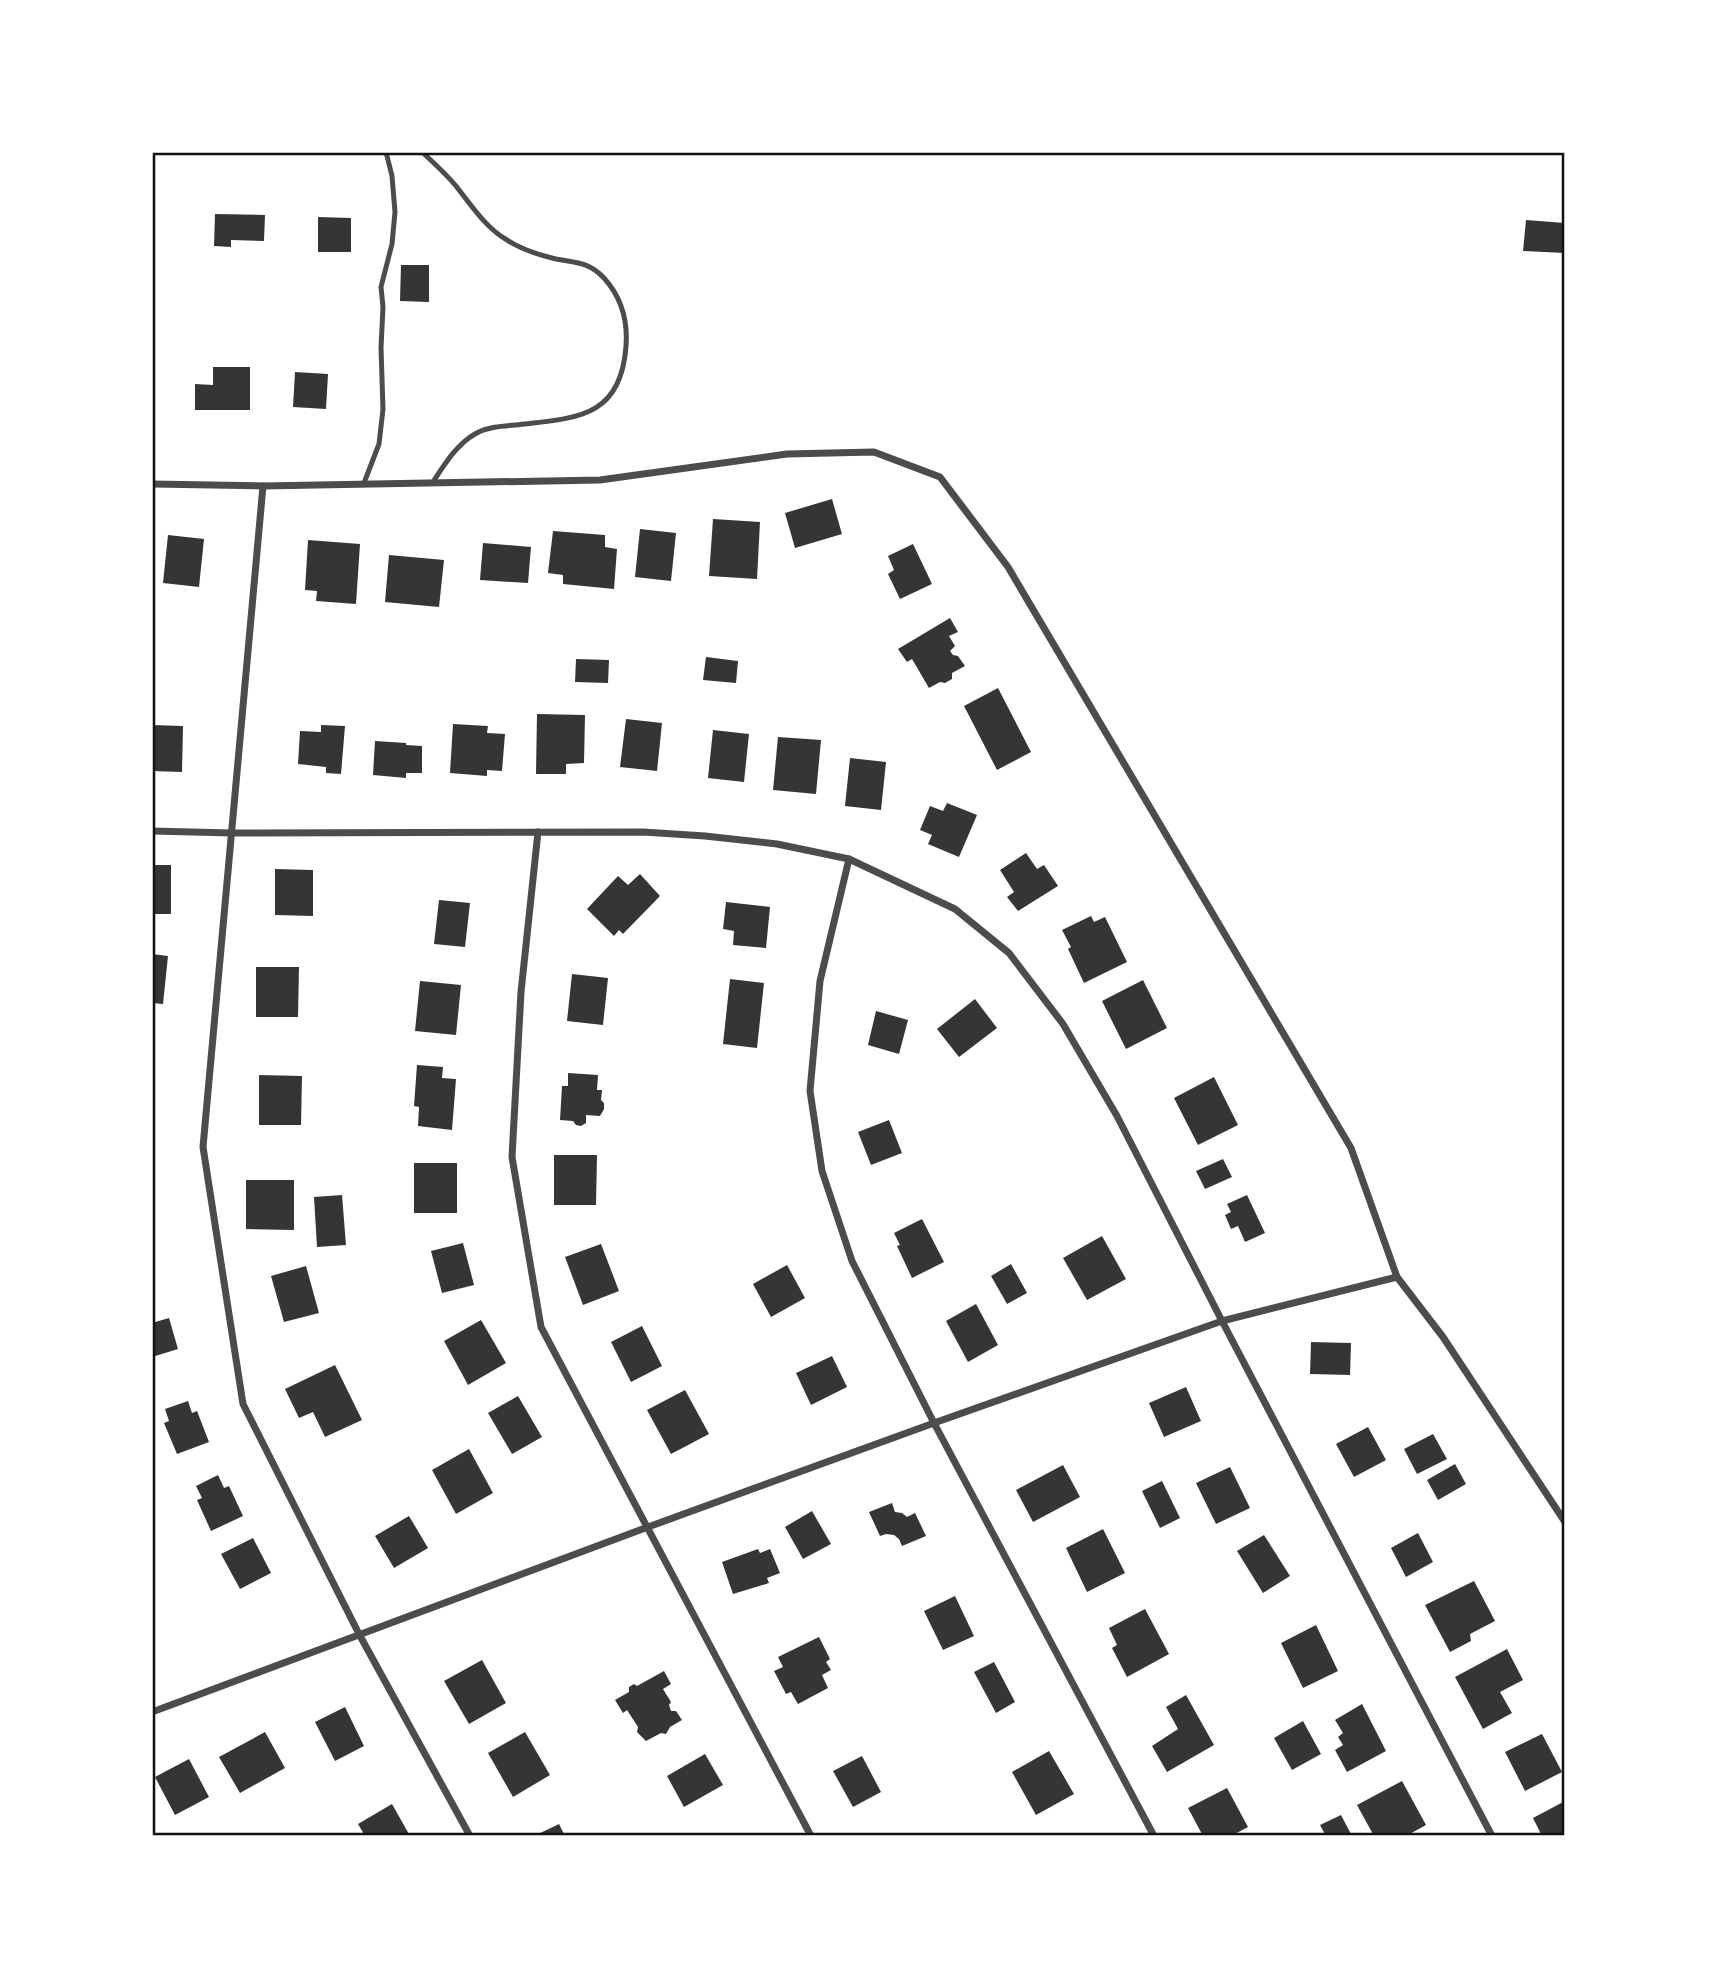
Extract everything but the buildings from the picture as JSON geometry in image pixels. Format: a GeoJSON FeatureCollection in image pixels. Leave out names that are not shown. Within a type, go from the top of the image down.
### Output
{"type":"FeatureCollection","features":[{"type":"Feature","properties":{"kind":"street"},"geometry":{"type":"LineString","coordinates":[[152,484],[263,486],[600,480],[787,454],[874,452],[940,477],[1008,567],[1351,1148],[1396,1278],[1443,1337],[1565,1522]]}},
{"type":"Feature","properties":{"kind":"street"},"geometry":{"type":"LineString","coordinates":[[263,486],[203,1147],[243,1404],[359,1634],[470,1836]]}},
{"type":"Feature","properties":{"kind":"street"},"geometry":{"type":"LineString","coordinates":[[152,831],[643,832],[705,836],[777,844],[849,859],[955,909],[1009,953],[1070,1035],[1117,1116],[1492,1836]]}},
{"type":"Feature","properties":{"kind":"street"},"geometry":{"type":"LineString","coordinates":[[538,832],[521,992],[513,1157],[541,1327],[811,1836]]}},
{"type":"Feature","properties":{"kind":"street"},"geometry":{"type":"LineString","coordinates":[[849,859],[820,981],[810,1091],[822,1171],[852,1261],[934,1423],[1154,1836]]}},
{"type":"Feature","properties":{"kind":"street"},"geometry":{"type":"LineString","coordinates":[[152,1712],[648,1527],[1222,1321],[1396,1278]]}},
{"type":"Feature","properties":{"kind":"lane"},"geometry":{"type":"LineString","coordinates":[[364,483],[379,444],[383,410],[384,317],[381,287],[392,244],[395,212],[386,152]]}},
{"type":"Feature","properties":{"kind":"lane"},"geometry":{"type":"LineString","coordinates":[[422,152],[504,239],[534,253],[583,263],[593,268],[617,295],[625,314],[627,328],[621,378],[601,404],[586,414],[568,419],[487,429],[472,435],[457,449],[433,482]]}}]}
